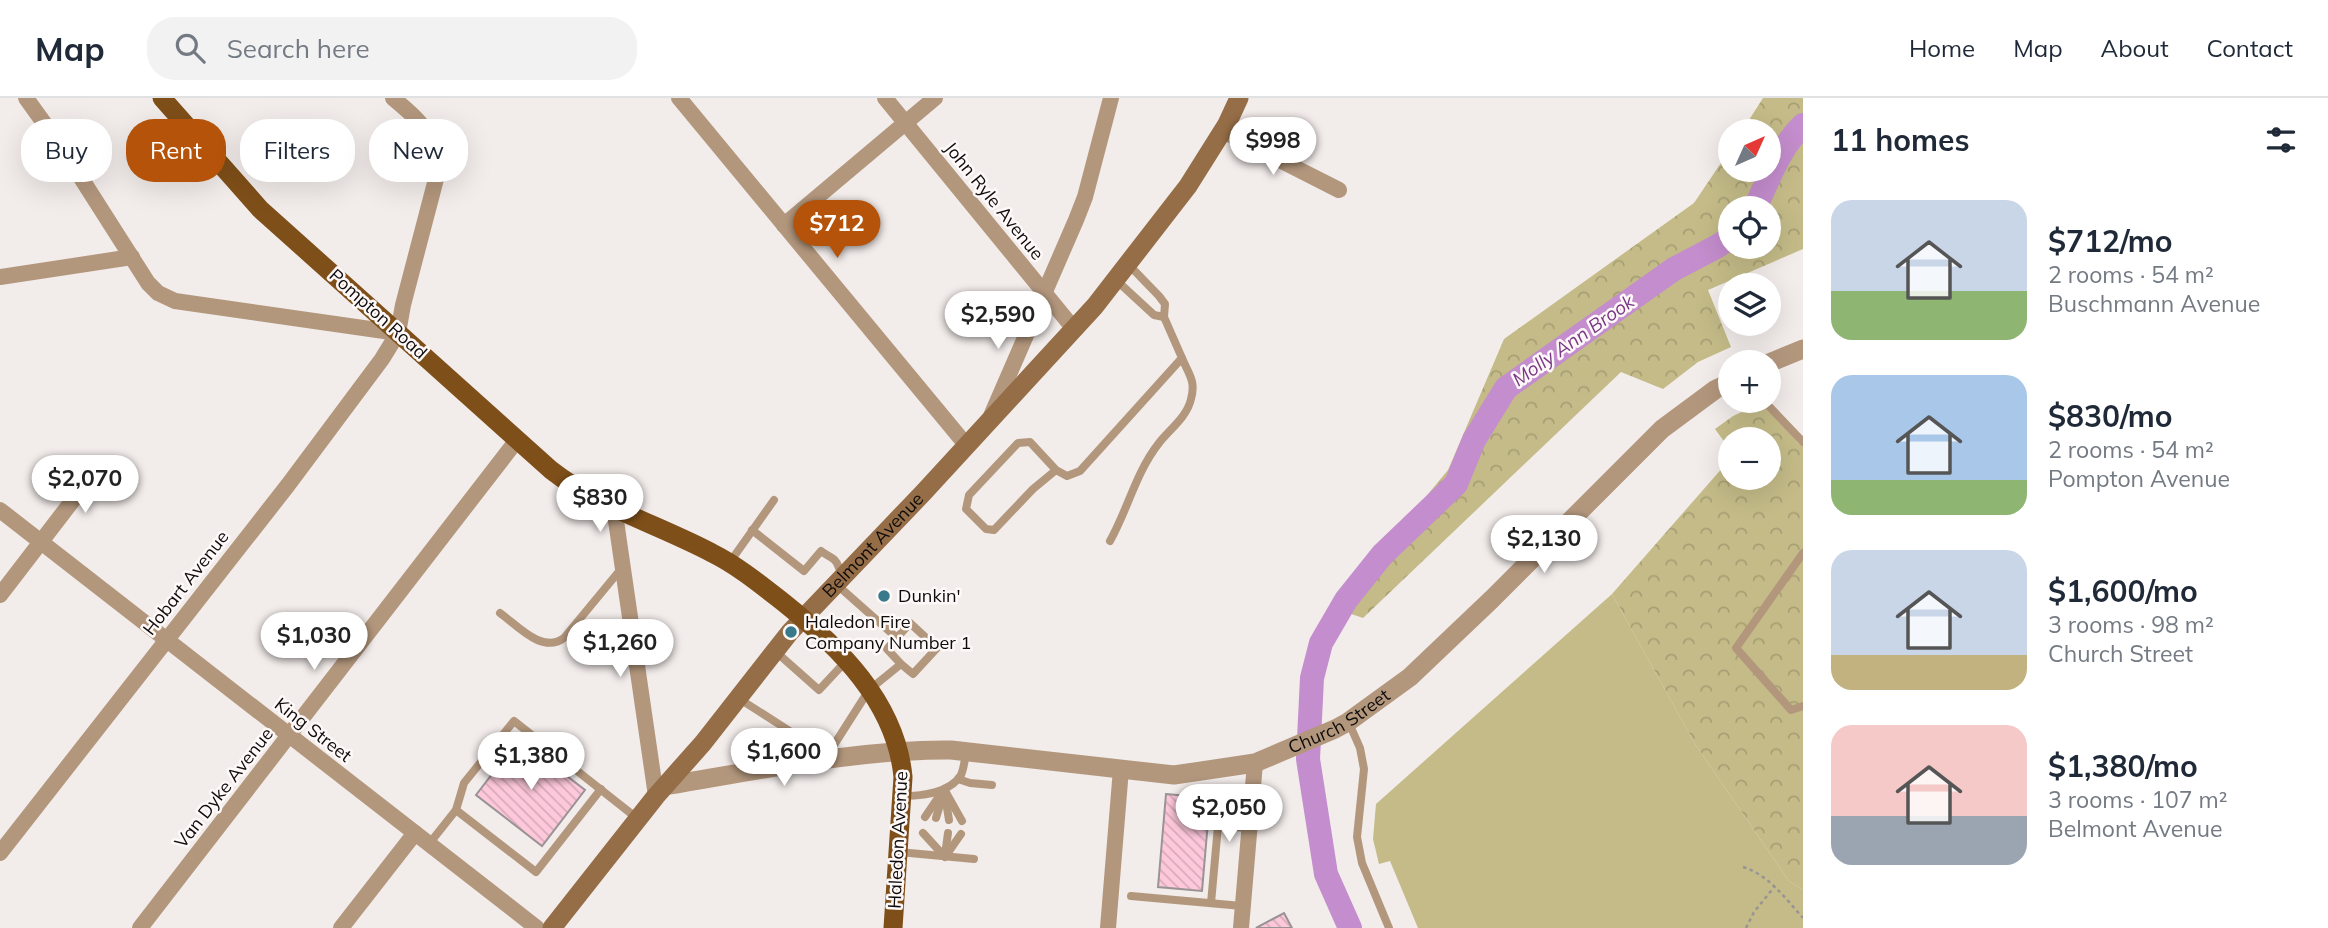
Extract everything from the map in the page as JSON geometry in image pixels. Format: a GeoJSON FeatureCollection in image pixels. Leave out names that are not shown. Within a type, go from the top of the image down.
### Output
{"type":"FeatureCollection","features":[{"type":"Feature","properties":{"kind":"main road","name":"Pompton Road"},"geometry":{"type":"LineString","coordinates":[[162,98],[260,209],[567,482],[584,493],[730,562]]}},
{"type":"Feature","properties":{"kind":"main road","name":"Belmont Avenue"},"geometry":{"type":"LineString","coordinates":[[552,928],[660,791],[703,743],[840,574],[967,446],[1122,272],[1188,186],[1223,131],[1239,98]]}},
{"type":"Feature","properties":{"kind":"main road","name":"Haledon Avenue"},"geometry":{"type":"LineString","coordinates":[[730,562],[803,618],[847,660],[889,724],[899,751],[904,777],[892,928]]}},
{"type":"Feature","properties":{"kind":"street"},"geometry":{"type":"LineString","coordinates":[[26,98],[62,148],[148,283],[158,293],[174,301],[398,333],[436,179],[437,162],[428,132],[405,101]]}},
{"type":"Feature","properties":{"kind":"street"},"geometry":{"type":"LineString","coordinates":[[679,98],[967,446]]}},
{"type":"Feature","properties":{"kind":"street","name":"John Ryle Avenue"},"geometry":{"type":"LineString","coordinates":[[885,98],[1074,329]]}},
{"type":"Feature","properties":{"kind":"street"},"geometry":{"type":"LineString","coordinates":[[783,225],[935,98]]}},
{"type":"Feature","properties":{"kind":"street","name":"Belmont Avenue"},"geometry":{"type":"LineString","coordinates":[[987,424],[1085,197],[1111,98]]}},
{"type":"Feature","properties":{"kind":"street"},"geometry":{"type":"LineString","coordinates":[[1223,131],[1339,190]]}},
{"type":"Feature","properties":{"kind":"street"},"geometry":{"type":"LineString","coordinates":[[0,277],[132,257]]}},
{"type":"Feature","properties":{"kind":"street","name":"Hobart Avenue"},"geometry":{"type":"LineString","coordinates":[[0,853],[296,474],[382,359],[398,333]]}},
{"type":"Feature","properties":{"kind":"street"},"geometry":{"type":"LineString","coordinates":[[1781,358],[1803,349]]}},
{"type":"Feature","properties":{"kind":"street","name":"Church Street"},"geometry":{"type":"LineString","coordinates":[[660,791],[799,765],[919,750],[966,752],[1174,775],[1255,763],[1341,725],[1410,677],[1662,429],[1718,388]]}},
{"type":"Feature","properties":{"kind":"street","name":"Van Dyke Avenue"},"geometry":{"type":"LineString","coordinates":[[140,928],[517,440]]}},
{"type":"Feature","properties":{"kind":"street"},"geometry":{"type":"LineString","coordinates":[[0,595],[100,465]]}},
{"type":"Feature","properties":{"kind":"street"},"geometry":{"type":"LineString","coordinates":[[614,507],[660,791]]}},
{"type":"Feature","properties":{"kind":"street","name":"King Street"},"geometry":{"type":"LineString","coordinates":[[0,510],[537,928]]}},
{"type":"Feature","properties":{"kind":"street"},"geometry":{"type":"LineString","coordinates":[[1241,928],[1255,763]]}},
{"type":"Feature","properties":{"kind":"street"},"geometry":{"type":"LineString","coordinates":[[1108,928],[1121,769]]}},
{"type":"Feature","properties":{"kind":"street"},"geometry":{"type":"LineString","coordinates":[[341,928],[415,833]]}},
{"type":"Feature","properties":{"kind":"lane"},"geometry":{"type":"LineString","coordinates":[[1122,272],[1154,315],[1164,317]]}},
{"type":"Feature","properties":{"kind":"lane"},"geometry":{"type":"LineString","coordinates":[[1110,541],[1120,524],[1137,480],[1157,445],[1187,411],[1194,383],[1164,317],[1165,304],[1159,296],[1122,272]]}},
{"type":"Feature","properties":{"kind":"lane"},"geometry":{"type":"LineString","coordinates":[[1056,470],[1033,489],[995,530],[986,529],[967,509],[969,495],[1018,443],[1030,442],[1056,470],[1067,476],[1080,471],[1182,358]]}},
{"type":"Feature","properties":{"kind":"lane"},"geometry":{"type":"LineString","coordinates":[[1775,413],[1803,442]]}},
{"type":"Feature","properties":{"kind":"lane"},"geometry":{"type":"LineString","coordinates":[[730,562],[774,500]]}},
{"type":"Feature","properties":{"kind":"lane"},"geometry":{"type":"LineString","coordinates":[[752,530],[804,571],[821,551],[827,557],[833,558],[840,574],[897,638]]}},
{"type":"Feature","properties":{"kind":"lane"},"geometry":{"type":"LineString","coordinates":[[1803,553],[1736,648],[1791,710],[1803,706]]}},
{"type":"Feature","properties":{"kind":"lane"},"geometry":{"type":"LineString","coordinates":[[500,613],[538,641],[547,645],[556,644],[564,638],[622,561]]}},
{"type":"Feature","properties":{"kind":"lane"},"geometry":{"type":"LineString","coordinates":[[910,623],[937,648],[913,674],[901,664],[887,649],[910,623]]}},
{"type":"Feature","properties":{"kind":"lane"},"geometry":{"type":"LineString","coordinates":[[775,651],[820,690],[847,660]]}},
{"type":"Feature","properties":{"kind":"lane"},"geometry":{"type":"LineString","coordinates":[[832,760],[832,748],[869,690],[901,664]]}},
{"type":"Feature","properties":{"kind":"lane"},"geometry":{"type":"LineString","coordinates":[[738,698],[799,737],[799,765]]}},
{"type":"Feature","properties":{"kind":"lane"},"geometry":{"type":"LineString","coordinates":[[429,844],[456,810],[464,783],[514,721],[638,819]]}},
{"type":"Feature","properties":{"kind":"lane"},"geometry":{"type":"LineString","coordinates":[[1341,725],[1360,748],[1364,769],[1357,837],[1362,863],[1389,928]]}},
{"type":"Feature","properties":{"kind":"lane"},"geometry":{"type":"LineString","coordinates":[[925,817],[944,789],[962,773],[966,752]]}},
{"type":"Feature","properties":{"kind":"lane"},"geometry":{"type":"LineString","coordinates":[[958,779],[992,785]]}},
{"type":"Feature","properties":{"kind":"lane"},"geometry":{"type":"LineString","coordinates":[[456,810],[536,872],[601,789]]}},
{"type":"Feature","properties":{"kind":"lane"},"geometry":{"type":"LineString","coordinates":[[902,796],[918,796],[944,789]]}},
{"type":"Feature","properties":{"kind":"lane"},"geometry":{"type":"LineString","coordinates":[[936,818],[944,789]]}},
{"type":"Feature","properties":{"kind":"lane"},"geometry":{"type":"LineString","coordinates":[[944,789],[949,820]]}},
{"type":"Feature","properties":{"kind":"lane"},"geometry":{"type":"LineString","coordinates":[[944,789],[962,821]]}},
{"type":"Feature","properties":{"kind":"lane"},"geometry":{"type":"LineString","coordinates":[[1210,903],[1218,826],[1249,828]]}},
{"type":"Feature","properties":{"kind":"lane"},"geometry":{"type":"LineString","coordinates":[[923,833],[945,857]]}},
{"type":"Feature","properties":{"kind":"lane"},"geometry":{"type":"LineString","coordinates":[[934,833],[945,857]]}},
{"type":"Feature","properties":{"kind":"lane"},"geometry":{"type":"LineString","coordinates":[[945,857],[948,833]]}},
{"type":"Feature","properties":{"kind":"lane"},"geometry":{"type":"LineString","coordinates":[[945,857],[961,834]]}},
{"type":"Feature","properties":{"kind":"lane"},"geometry":{"type":"LineString","coordinates":[[899,852],[974,859]]}},
{"type":"Feature","properties":{"kind":"lane"},"geometry":{"type":"LineString","coordinates":[[1131,896],[1242,906]]}},
{"type":"Feature","properties":{"kind":"path"},"geometry":{"type":"LineString","coordinates":[[1743,867],[1754,870],[1775,886],[1803,918]]}},
{"type":"Feature","properties":{"kind":"path"},"geometry":{"type":"LineString","coordinates":[[1746,928],[1754,912],[1775,886]]}},
{"type":"Feature","properties":{"kind":"green space"},"geometry":{"type":"Polygon","coordinates":[[[1763,98],[1803,98],[1803,249],[1781,258],[1781,196],[1718,196],[1718,259],[1780,259],[1747,273],[1718,273],[1718,286],[1708,290],[1718,315],[1718,336],[1727,336],[1731,347],[1718,350],[1718,353],[1698,362],[1663,389],[1621,372],[1363,618],[1334,608],[1448,470],[1504,339],[1694,203],[1718,167],[1718,182],[1782,182],[1782,119],[1750,119],[1763,98]]]}},
{"type":"Feature","properties":{"kind":"green space"},"geometry":{"type":"Polygon","coordinates":[[[1740,413],[1773,413],[1799,444],[1803,442],[1803,890],[1789,881],[1695,744],[1612,594],[1718,473],[1718,490],[1781,490],[1781,427],[1718,427],[1718,433],[1715,429],[1733,416],[1740,413]]]}},
{"type":"Feature","properties":{"kind":"green space"},"geometry":{"type":"Polygon","coordinates":[[[1612,594],[1695,744],[1789,881],[1803,890],[1803,928],[1418,928],[1390,861],[1379,864],[1373,839],[1376,804],[1612,594]]]}},
{"type":"Feature","properties":{"kind":"building"},"geometry":{"type":"Polygon","coordinates":[[[519,739],[585,790],[542,846],[476,795],[519,739]]]}},
{"type":"Feature","properties":{"kind":"building"},"geometry":{"type":"Polygon","coordinates":[[[1166,794],[1210,798],[1202,891],[1158,887],[1166,794]]]}},
{"type":"Feature","properties":{"kind":"building"},"geometry":{"type":"Polygon","coordinates":[[[1284,913],[1292,928],[1256,928],[1284,913]]]}},
{"type":"Feature","properties":{"kind":"waterway","name":"Molly Ann Brook"},"geometry":{"type":"LineString","coordinates":[[1760,196],[1781,154],[1803,125]]}},
{"type":"Feature","properties":{"kind":"waterway","name":"Molly Ann Brook"},"geometry":{"type":"LineString","coordinates":[[1350,928],[1326,874],[1308,759],[1312,678],[1321,643],[1346,600],[1382,555],[1456,484],[1474,440],[1506,388],[1674,269],[1718,246]]}},
{"type":"Feature","properties":{"kind":"place","name":"Dunkin'"},"geometry":{"type":"Point","coordinates":[884,596]}},
{"type":"Feature","properties":{"kind":"place","name":"Haledon Fire Company Number 1"},"geometry":{"type":"Point","coordinates":[791,632]}}]}
